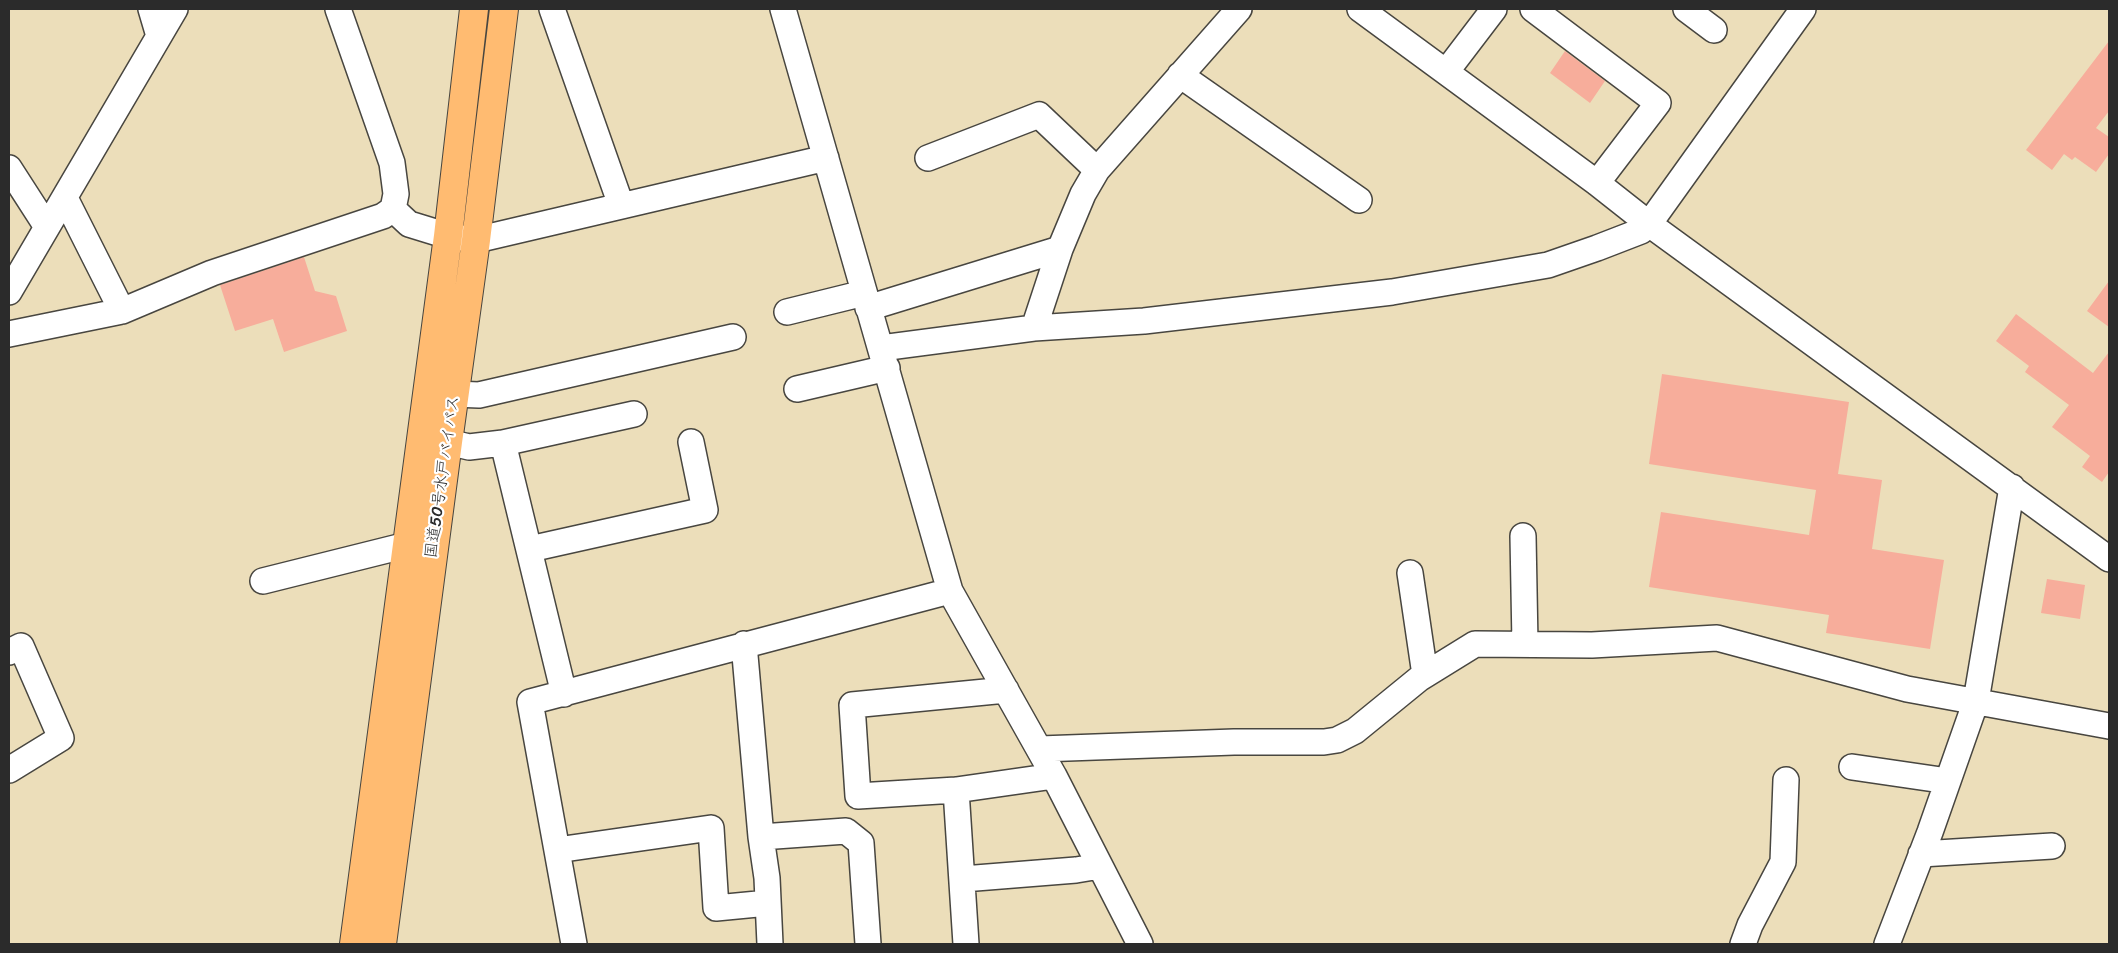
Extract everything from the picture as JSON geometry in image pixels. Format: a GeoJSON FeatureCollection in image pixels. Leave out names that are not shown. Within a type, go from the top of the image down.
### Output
{"type":"FeatureCollection","features":[{"type":"Feature","properties":{"kind":"highway","name":"国道50号水戸バイパス"},"geometry":{"type":"LineString","coordinates":[[354,944],[448,236],[474,9]]}},
{"type":"Feature","properties":{"kind":"highway","name":"国道50号水戸バイパス"},"geometry":{"type":"LineString","coordinates":[[382,944],[476,240],[504,9]]}},
{"type":"Feature","properties":{"kind":"street"},"geometry":{"type":"LineString","coordinates":[[151,9],[159,36]]}},
{"type":"Feature","properties":{"kind":"street"},"geometry":{"type":"LineString","coordinates":[[9,292],[175,9]]}},
{"type":"Feature","properties":{"kind":"street"},"geometry":{"type":"LineString","coordinates":[[9,334],[122,311],[212,273],[383,216],[393,209],[396,194],[392,163],[338,9]]}},
{"type":"Feature","properties":{"kind":"street"},"geometry":{"type":"LineString","coordinates":[[552,9],[621,206]]}},
{"type":"Feature","properties":{"kind":"street"},"geometry":{"type":"LineString","coordinates":[[783,9],[950,591],[1054,776],[1140,944]]}},
{"type":"Feature","properties":{"kind":"street"},"geometry":{"type":"LineString","coordinates":[[1034,328],[1060,249],[1083,194],[1097,170],[1239,9]]}},
{"type":"Feature","properties":{"kind":"street"},"geometry":{"type":"LineString","coordinates":[[1360,9],[1597,183],[1649,224],[2100,552]]}},
{"type":"Feature","properties":{"kind":"street"},"geometry":{"type":"LineString","coordinates":[[1446,72],[1494,9]]}},
{"type":"Feature","properties":{"kind":"street"},"geometry":{"type":"LineString","coordinates":[[1533,9],[1658,103],[1597,183]]}},
{"type":"Feature","properties":{"kind":"street"},"geometry":{"type":"LineString","coordinates":[[1686,9],[1714,30]]}},
{"type":"Feature","properties":{"kind":"street"},"geometry":{"type":"LineString","coordinates":[[797,389],[884,358],[1034,328],[1154,320],[1392,292],[1548,265],[1642,231],[1649,224],[1802,9]]}},
{"type":"Feature","properties":{"kind":"street"},"geometry":{"type":"LineString","coordinates":[[1180,75],[1359,200]]}},
{"type":"Feature","properties":{"kind":"street"},"geometry":{"type":"LineString","coordinates":[[928,158],[1039,115],[1097,170]]}},
{"type":"Feature","properties":{"kind":"street"},"geometry":{"type":"LineString","coordinates":[[393,209],[409,224],[448,236],[476,240],[826,158]]}},
{"type":"Feature","properties":{"kind":"street"},"geometry":{"type":"LineString","coordinates":[[9,168],[47,227]]}},
{"type":"Feature","properties":{"kind":"street"},"geometry":{"type":"LineString","coordinates":[[65,198],[122,311]]}},
{"type":"Feature","properties":{"kind":"street"},"geometry":{"type":"LineString","coordinates":[[787,312],[866,301],[1060,249]]}},
{"type":"Feature","properties":{"kind":"street"},"geometry":{"type":"LineString","coordinates":[[454,394],[479,395],[733,337]]}},
{"type":"Feature","properties":{"kind":"street"},"geometry":{"type":"LineString","coordinates":[[448,442],[469,447],[503,443],[634,414]]}},
{"type":"Feature","properties":{"kind":"street"},"geometry":{"type":"LineString","coordinates":[[530,549],[705,510],[691,442]]}},
{"type":"Feature","properties":{"kind":"street"},"geometry":{"type":"LineString","coordinates":[[503,443],[564,694]]}},
{"type":"Feature","properties":{"kind":"street"},"geometry":{"type":"LineString","coordinates":[[1887,944],[1922,854],[1976,701],[2012,487]]}},
{"type":"Feature","properties":{"kind":"street"},"geometry":{"type":"LineString","coordinates":[[1523,536],[1525,644]]}},
{"type":"Feature","properties":{"kind":"street"},"geometry":{"type":"LineString","coordinates":[[264,581],[407,545]]}},
{"type":"Feature","properties":{"kind":"street"},"geometry":{"type":"LineString","coordinates":[[1410,573],[1425,675]]}},
{"type":"Feature","properties":{"kind":"street"},"geometry":{"type":"LineString","coordinates":[[574,944],[530,702],[950,591]]}},
{"type":"Feature","properties":{"kind":"street"},"geometry":{"type":"LineString","coordinates":[[1040,750],[1234,742],[1324,742],[1337,740],[1355,731],[1425,675],[1475,644],[1592,645],[1717,638],[1907,689],[2109,726]]}},
{"type":"Feature","properties":{"kind":"street"},"geometry":{"type":"LineString","coordinates":[[744,644],[768,903],[770,944]]}},
{"type":"Feature","properties":{"kind":"street"},"geometry":{"type":"LineString","coordinates":[[9,652],[21,646],[61,738],[9,770]]}},
{"type":"Feature","properties":{"kind":"street"},"geometry":{"type":"LineString","coordinates":[[1006,690],[852,705],[858,796],[956,790],[1032,781],[1054,776]]}},
{"type":"Feature","properties":{"kind":"street"},"geometry":{"type":"LineString","coordinates":[[1852,767],[1948,781]]}},
{"type":"Feature","properties":{"kind":"street"},"geometry":{"type":"LineString","coordinates":[[1743,944],[1750,926],[1783,862],[1786,780]]}},
{"type":"Feature","properties":{"kind":"street"},"geometry":{"type":"LineString","coordinates":[[956,790],[966,944]]}},
{"type":"Feature","properties":{"kind":"street"},"geometry":{"type":"LineString","coordinates":[[557,850],[711,828],[716,908],[768,903]]}},
{"type":"Feature","properties":{"kind":"street"},"geometry":{"type":"LineString","coordinates":[[761,837],[846,831],[861,843],[868,944]]}},
{"type":"Feature","properties":{"kind":"street"},"geometry":{"type":"LineString","coordinates":[[1922,854],[2052,846]]}},
{"type":"Feature","properties":{"kind":"street"},"geometry":{"type":"LineString","coordinates":[[963,879],[1076,870],[1100,866]]}},
{"type":"Feature","properties":{"kind":"building"},"geometry":{"type":"Polygon","coordinates":[[[2109,41],[2109,111],[2096,128],[2109,137],[2109,154],[2096,172],[2075,157],[2072,160],[2064,154],[2052,170],[2026,150],[2109,41]]]}},
{"type":"Feature","properties":{"kind":"building"},"geometry":{"type":"Polygon","coordinates":[[[1565,51],[1605,81],[1590,103],[1550,73],[1565,51]]]}},
{"type":"Feature","properties":{"kind":"building"},"geometry":{"type":"Polygon","coordinates":[[[304,257],[315,291],[336,296],[347,331],[284,352],[273,319],[235,331],[220,285],[304,257]]]}},
{"type":"Feature","properties":{"kind":"building"},"geometry":{"type":"Polygon","coordinates":[[[2109,281],[2109,327],[2087,311],[2109,281]]]}},
{"type":"Feature","properties":{"kind":"building"},"geometry":{"type":"Polygon","coordinates":[[[2016,314],[2093,373],[2109,352],[2109,472],[2102,482],[2082,467],[2090,456],[2052,427],[2069,405],[2025,372],[2029,366],[1996,341],[2016,314]]]}},
{"type":"Feature","properties":{"kind":"building"},"geometry":{"type":"Polygon","coordinates":[[[1662,374],[1849,402],[1838,474],[1882,480],[1872,549],[1944,560],[1930,649],[1826,633],[1829,615],[1649,587],[1661,512],[1809,535],[1816,490],[1649,464],[1662,374]]]}},
{"type":"Feature","properties":{"kind":"building"},"geometry":{"type":"Polygon","coordinates":[[[2047,579],[2085,585],[2080,619],[2041,613],[2047,579]]]}}]}
